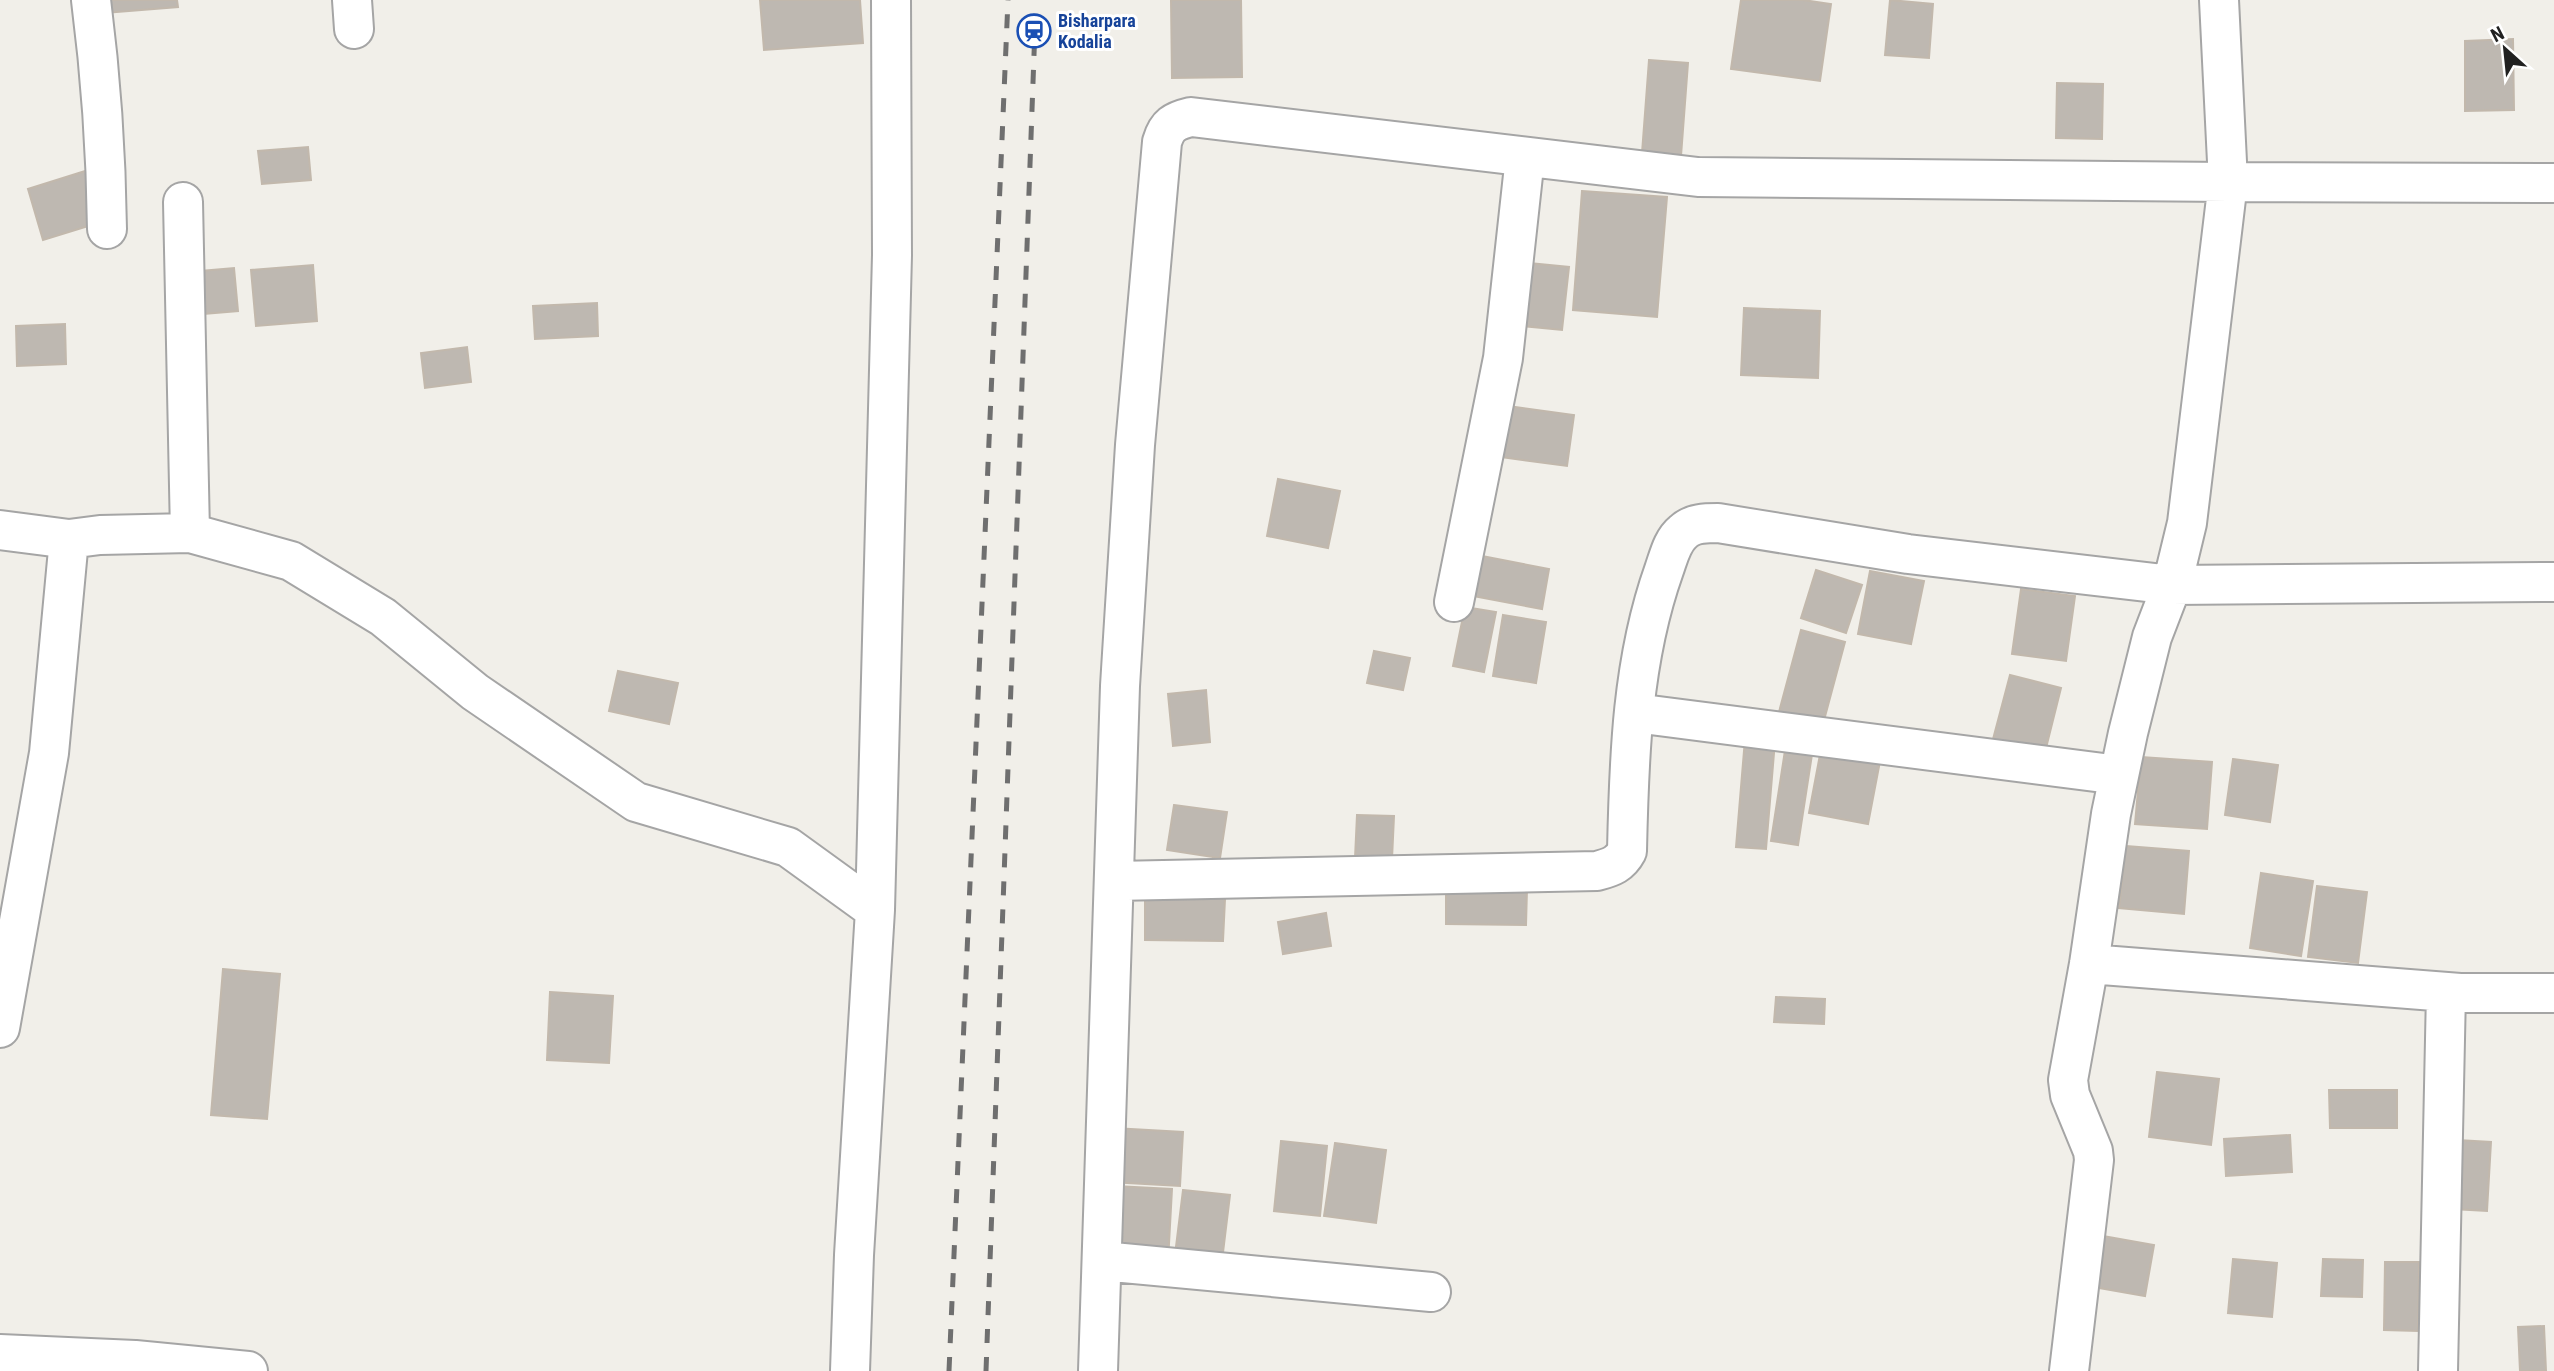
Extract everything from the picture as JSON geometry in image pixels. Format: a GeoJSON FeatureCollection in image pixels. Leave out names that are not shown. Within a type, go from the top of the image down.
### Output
{"type":"FeatureCollection","features":[{"type":"Feature","properties":{"kind":"street"},"geometry":{"type":"LineString","coordinates":[[91,0],[101,74],[107,229]]}},
{"type":"Feature","properties":{"kind":"street"},"geometry":{"type":"LineString","coordinates":[[850,1371],[875,910],[892,255],[891,0]]}},
{"type":"Feature","properties":{"kind":"street"},"geometry":{"type":"LineString","coordinates":[[2069,1371],[2094,1160],[2093,1151],[2070,1095],[2068,1080],[2119,775],[2151,637],[2172,584],[2186,523],[2228,182],[2219,0]]}},
{"type":"Feature","properties":{"kind":"street"},"geometry":{"type":"LineString","coordinates":[[1098,1371],[1120,686],[1135,445],[1162,142],[1166,129],[1176,121],[1191,117],[1698,177],[2554,183]]}},
{"type":"Feature","properties":{"kind":"street"},"geometry":{"type":"LineString","coordinates":[[1454,602],[1503,358],[1525,157]]}},
{"type":"Feature","properties":{"kind":"street"},"geometry":{"type":"LineString","coordinates":[[183,202],[190,533]]}},
{"type":"Feature","properties":{"kind":"street"},"geometry":{"type":"LineString","coordinates":[[1115,881],[1597,871],[1622,861],[1627,851],[1629,759],[1634,713],[1650,608],[1675,540],[1685,529],[1696,525],[1718,523],[1908,555],[2172,584],[2554,582]]}},
{"type":"Feature","properties":{"kind":"street"},"geometry":{"type":"LineString","coordinates":[[0,530],[69,539],[100,535],[190,533],[291,561],[383,617],[475,692],[636,802],[788,847],[875,910]]}},
{"type":"Feature","properties":{"kind":"street"},"geometry":{"type":"LineString","coordinates":[[0,1028],[49,753],[69,539]]}},
{"type":"Feature","properties":{"kind":"street"},"geometry":{"type":"LineString","coordinates":[[1634,713],[2119,775]]}},
{"type":"Feature","properties":{"kind":"street"},"geometry":{"type":"LineString","coordinates":[[2089,964],[2446,992],[2554,993]]}},
{"type":"Feature","properties":{"kind":"street"},"geometry":{"type":"LineString","coordinates":[[2438,1371],[2446,992]]}},
{"type":"Feature","properties":{"kind":"street"},"geometry":{"type":"LineString","coordinates":[[1102,1261],[1431,1292]]}},
{"type":"Feature","properties":{"kind":"street"},"geometry":{"type":"LineString","coordinates":[[0,1354],[135,1360],[248,1371]]}},
{"type":"Feature","properties":{"kind":"building"},"geometry":{"type":"Polygon","coordinates":[[[104,0],[177,0],[178,7],[105,13],[104,0]]]}},
{"type":"Feature","properties":{"kind":"building"},"geometry":{"type":"Polygon","coordinates":[[[760,0],[860,0],[863,43],[764,50],[760,0]]]}},
{"type":"Feature","properties":{"kind":"building"},"geometry":{"type":"Polygon","coordinates":[[[1171,0],[1241,0],[1242,77],[1172,78],[1171,0]]]}},
{"type":"Feature","properties":{"kind":"building"},"geometry":{"type":"Polygon","coordinates":[[[1741,0],[1803,0],[1831,4],[1820,81],[1731,69],[1741,0]]]}},
{"type":"Feature","properties":{"kind":"building"},"geometry":{"type":"Polygon","coordinates":[[[1890,0],[1933,4],[1929,58],[1885,55],[1890,0]]]}},
{"type":"Feature","properties":{"kind":"building"},"geometry":{"type":"Polygon","coordinates":[[[2513,39],[2514,110],[2465,111],[2465,41],[2513,39]]]}},
{"type":"Feature","properties":{"kind":"building"},"geometry":{"type":"Polygon","coordinates":[[[1649,60],[1688,63],[1681,156],[1642,153],[1649,60]]]}},
{"type":"Feature","properties":{"kind":"building"},"geometry":{"type":"Polygon","coordinates":[[[2057,83],[2103,84],[2102,139],[2056,138],[2057,83]]]}},
{"type":"Feature","properties":{"kind":"building"},"geometry":{"type":"Polygon","coordinates":[[[308,147],[311,180],[262,184],[258,151],[308,147]]]}},
{"type":"Feature","properties":{"kind":"building"},"geometry":{"type":"Polygon","coordinates":[[[85,171],[101,222],[43,240],[28,189],[85,171]]]}},
{"type":"Feature","properties":{"kind":"building"},"geometry":{"type":"Polygon","coordinates":[[[1582,191],[1667,197],[1657,317],[1573,310],[1582,191]]]}},
{"type":"Feature","properties":{"kind":"building"},"geometry":{"type":"Polygon","coordinates":[[[1520,262],[1569,267],[1562,330],[1513,325],[1520,262]]]}},
{"type":"Feature","properties":{"kind":"building"},"geometry":{"type":"Polygon","coordinates":[[[313,265],[317,321],[256,326],[251,270],[313,265]]]}},
{"type":"Feature","properties":{"kind":"building"},"geometry":{"type":"Polygon","coordinates":[[[234,268],[238,311],[192,315],[189,272],[234,268]]]}},
{"type":"Feature","properties":{"kind":"building"},"geometry":{"type":"Polygon","coordinates":[[[597,303],[598,336],[535,339],[533,306],[597,303]]]}},
{"type":"Feature","properties":{"kind":"building"},"geometry":{"type":"Polygon","coordinates":[[[1744,308],[1820,311],[1818,378],[1741,375],[1744,308]]]}},
{"type":"Feature","properties":{"kind":"building"},"geometry":{"type":"Polygon","coordinates":[[[65,324],[66,364],[17,366],[16,326],[65,324]]]}},
{"type":"Feature","properties":{"kind":"building"},"geometry":{"type":"Polygon","coordinates":[[[467,347],[471,382],[425,388],[421,353],[467,347]]]}},
{"type":"Feature","properties":{"kind":"building"},"geometry":{"type":"Polygon","coordinates":[[[1501,405],[1574,415],[1567,466],[1493,456],[1501,405]]]}},
{"type":"Feature","properties":{"kind":"building"},"geometry":{"type":"Polygon","coordinates":[[[1278,479],[1340,491],[1328,548],[1267,536],[1278,479]]]}},
{"type":"Feature","properties":{"kind":"building"},"geometry":{"type":"Polygon","coordinates":[[[1482,556],[1549,569],[1542,609],[1473,596],[1482,556]]]}},
{"type":"Feature","properties":{"kind":"building"},"geometry":{"type":"Polygon","coordinates":[[[1816,570],[1862,585],[1846,633],[1801,618],[1816,570]]]}},
{"type":"Feature","properties":{"kind":"building"},"geometry":{"type":"Polygon","coordinates":[[[1870,571],[1924,581],[1911,644],[1858,634],[1870,571]]]}},
{"type":"Feature","properties":{"kind":"building"},"geometry":{"type":"Polygon","coordinates":[[[2021,589],[2075,596],[2066,661],[2012,654],[2021,589]]]}},
{"type":"Feature","properties":{"kind":"building"},"geometry":{"type":"Polygon","coordinates":[[[1465,607],[1496,612],[1484,672],[1453,666],[1465,607]]]}},
{"type":"Feature","properties":{"kind":"building"},"geometry":{"type":"Polygon","coordinates":[[[1503,615],[1546,622],[1536,683],[1493,676],[1503,615]]]}},
{"type":"Feature","properties":{"kind":"building"},"geometry":{"type":"Polygon","coordinates":[[[1801,630],[1845,642],[1823,724],[1779,712],[1801,630]]]}},
{"type":"Feature","properties":{"kind":"building"},"geometry":{"type":"Polygon","coordinates":[[[1374,651],[1410,658],[1403,690],[1367,683],[1374,651]]]}},
{"type":"Feature","properties":{"kind":"building"},"geometry":{"type":"Polygon","coordinates":[[[618,671],[678,683],[669,724],[609,711],[618,671]]]}},
{"type":"Feature","properties":{"kind":"building"},"geometry":{"type":"Polygon","coordinates":[[[2010,675],[2061,688],[2044,756],[1992,743],[2010,675]]]}},
{"type":"Feature","properties":{"kind":"building"},"geometry":{"type":"Polygon","coordinates":[[[1206,690],[1210,742],[1173,746],[1168,694],[1206,690]]]}},
{"type":"Feature","properties":{"kind":"building"},"geometry":{"type":"Polygon","coordinates":[[[1745,739],[1775,741],[1766,849],[1736,847],[1745,739]]]}},
{"type":"Feature","properties":{"kind":"building"},"geometry":{"type":"Polygon","coordinates":[[[1786,744],[1813,748],[1798,845],[1771,841],[1786,744]]]}},
{"type":"Feature","properties":{"kind":"building"},"geometry":{"type":"Polygon","coordinates":[[[1822,744],[1881,756],[1868,824],[1809,813],[1822,744]]]}},
{"type":"Feature","properties":{"kind":"building"},"geometry":{"type":"Polygon","coordinates":[[[2141,757],[2212,762],[2207,829],[2135,824],[2141,757]]]}},
{"type":"Feature","properties":{"kind":"building"},"geometry":{"type":"Polygon","coordinates":[[[2233,759],[2278,765],[2270,822],[2225,815],[2233,759]]]}},
{"type":"Feature","properties":{"kind":"building"},"geometry":{"type":"Polygon","coordinates":[[[1174,805],[1227,812],[1220,858],[1167,850],[1174,805]]]}},
{"type":"Feature","properties":{"kind":"building"},"geometry":{"type":"Polygon","coordinates":[[[1357,815],[1394,816],[1392,859],[1355,858],[1357,815]]]}},
{"type":"Feature","properties":{"kind":"building"},"geometry":{"type":"Polygon","coordinates":[[[2126,846],[2189,851],[2184,914],[2119,908],[2126,846]]]}},
{"type":"Feature","properties":{"kind":"building"},"geometry":{"type":"Polygon","coordinates":[[[2261,873],[2313,881],[2301,956],[2250,948],[2261,873]]]}},
{"type":"Feature","properties":{"kind":"building"},"geometry":{"type":"Polygon","coordinates":[[[2317,886],[2367,892],[2358,963],[2308,957],[2317,886]]]}},
{"type":"Feature","properties":{"kind":"building"},"geometry":{"type":"Polygon","coordinates":[[[1446,888],[1527,889],[1526,925],[1446,924],[1446,888]]]}},
{"type":"Feature","properties":{"kind":"building"},"geometry":{"type":"Polygon","coordinates":[[[1145,898],[1225,899],[1223,941],[1145,940],[1145,898]]]}},
{"type":"Feature","properties":{"kind":"building"},"geometry":{"type":"Polygon","coordinates":[[[1326,913],[1331,946],[1283,954],[1278,922],[1326,913]]]}},
{"type":"Feature","properties":{"kind":"building"},"geometry":{"type":"Polygon","coordinates":[[[223,969],[280,974],[267,1119],[211,1115],[223,969]]]}},
{"type":"Feature","properties":{"kind":"building"},"geometry":{"type":"Polygon","coordinates":[[[550,992],[613,996],[609,1063],[547,1060],[550,992]]]}},
{"type":"Feature","properties":{"kind":"building"},"geometry":{"type":"Polygon","coordinates":[[[1776,997],[1825,999],[1824,1024],[1774,1022],[1776,997]]]}},
{"type":"Feature","properties":{"kind":"building"},"geometry":{"type":"Polygon","coordinates":[[[2157,1072],[2219,1079],[2211,1145],[2149,1137],[2157,1072]]]}},
{"type":"Feature","properties":{"kind":"building"},"geometry":{"type":"Polygon","coordinates":[[[2329,1090],[2397,1090],[2397,1128],[2330,1128],[2329,1090]]]}},
{"type":"Feature","properties":{"kind":"building"},"geometry":{"type":"Polygon","coordinates":[[[1113,1128],[1183,1132],[1180,1186],[1110,1182],[1113,1128]]]}},
{"type":"Feature","properties":{"kind":"building"},"geometry":{"type":"Polygon","coordinates":[[[2290,1135],[2292,1172],[2226,1176],[2224,1139],[2290,1135]]]}},
{"type":"Feature","properties":{"kind":"building"},"geometry":{"type":"Polygon","coordinates":[[[2457,1140],[2491,1142],[2487,1211],[2453,1209],[2457,1140]]]}},
{"type":"Feature","properties":{"kind":"building"},"geometry":{"type":"Polygon","coordinates":[[[1281,1141],[1327,1146],[1320,1216],[1274,1211],[1281,1141]]]}},
{"type":"Feature","properties":{"kind":"building"},"geometry":{"type":"Polygon","coordinates":[[[1335,1143],[1386,1150],[1376,1223],[1324,1216],[1335,1143]]]}},
{"type":"Feature","properties":{"kind":"building"},"geometry":{"type":"Polygon","coordinates":[[[1115,1186],[1172,1189],[1168,1262],[1111,1260],[1115,1186]]]}},
{"type":"Feature","properties":{"kind":"building"},"geometry":{"type":"Polygon","coordinates":[[[1183,1190],[1230,1195],[1221,1269],[1174,1263],[1183,1190]]]}},
{"type":"Feature","properties":{"kind":"building"},"geometry":{"type":"Polygon","coordinates":[[[2103,1236],[2154,1245],[2145,1296],[2093,1287],[2103,1236]]]}},
{"type":"Feature","properties":{"kind":"building"},"geometry":{"type":"Polygon","coordinates":[[[2233,1259],[2277,1263],[2272,1317],[2228,1313],[2233,1259]]]}},
{"type":"Feature","properties":{"kind":"building"},"geometry":{"type":"Polygon","coordinates":[[[2323,1259],[2363,1260],[2362,1297],[2321,1296],[2323,1259]]]}},
{"type":"Feature","properties":{"kind":"building"},"geometry":{"type":"Polygon","coordinates":[[[2385,1262],[2419,1262],[2418,1331],[2384,1330],[2385,1262]]]}},
{"type":"Feature","properties":{"kind":"building"},"geometry":{"type":"Polygon","coordinates":[[[2544,1326],[2546,1371],[2520,1371],[2518,1327],[2544,1326]]]}},
{"type":"Feature","properties":{"kind":"railway"},"geometry":{"type":"LineString","coordinates":[[949,1371],[1008,0]]}},
{"type":"Feature","properties":{"kind":"railway"},"geometry":{"type":"LineString","coordinates":[[986,1371],[1036,0]]}},
{"type":"Feature","properties":{"kind":"place","name":"Bisharpara Kodalia"},"geometry":{"type":"Point","coordinates":[1034,31]}}]}
